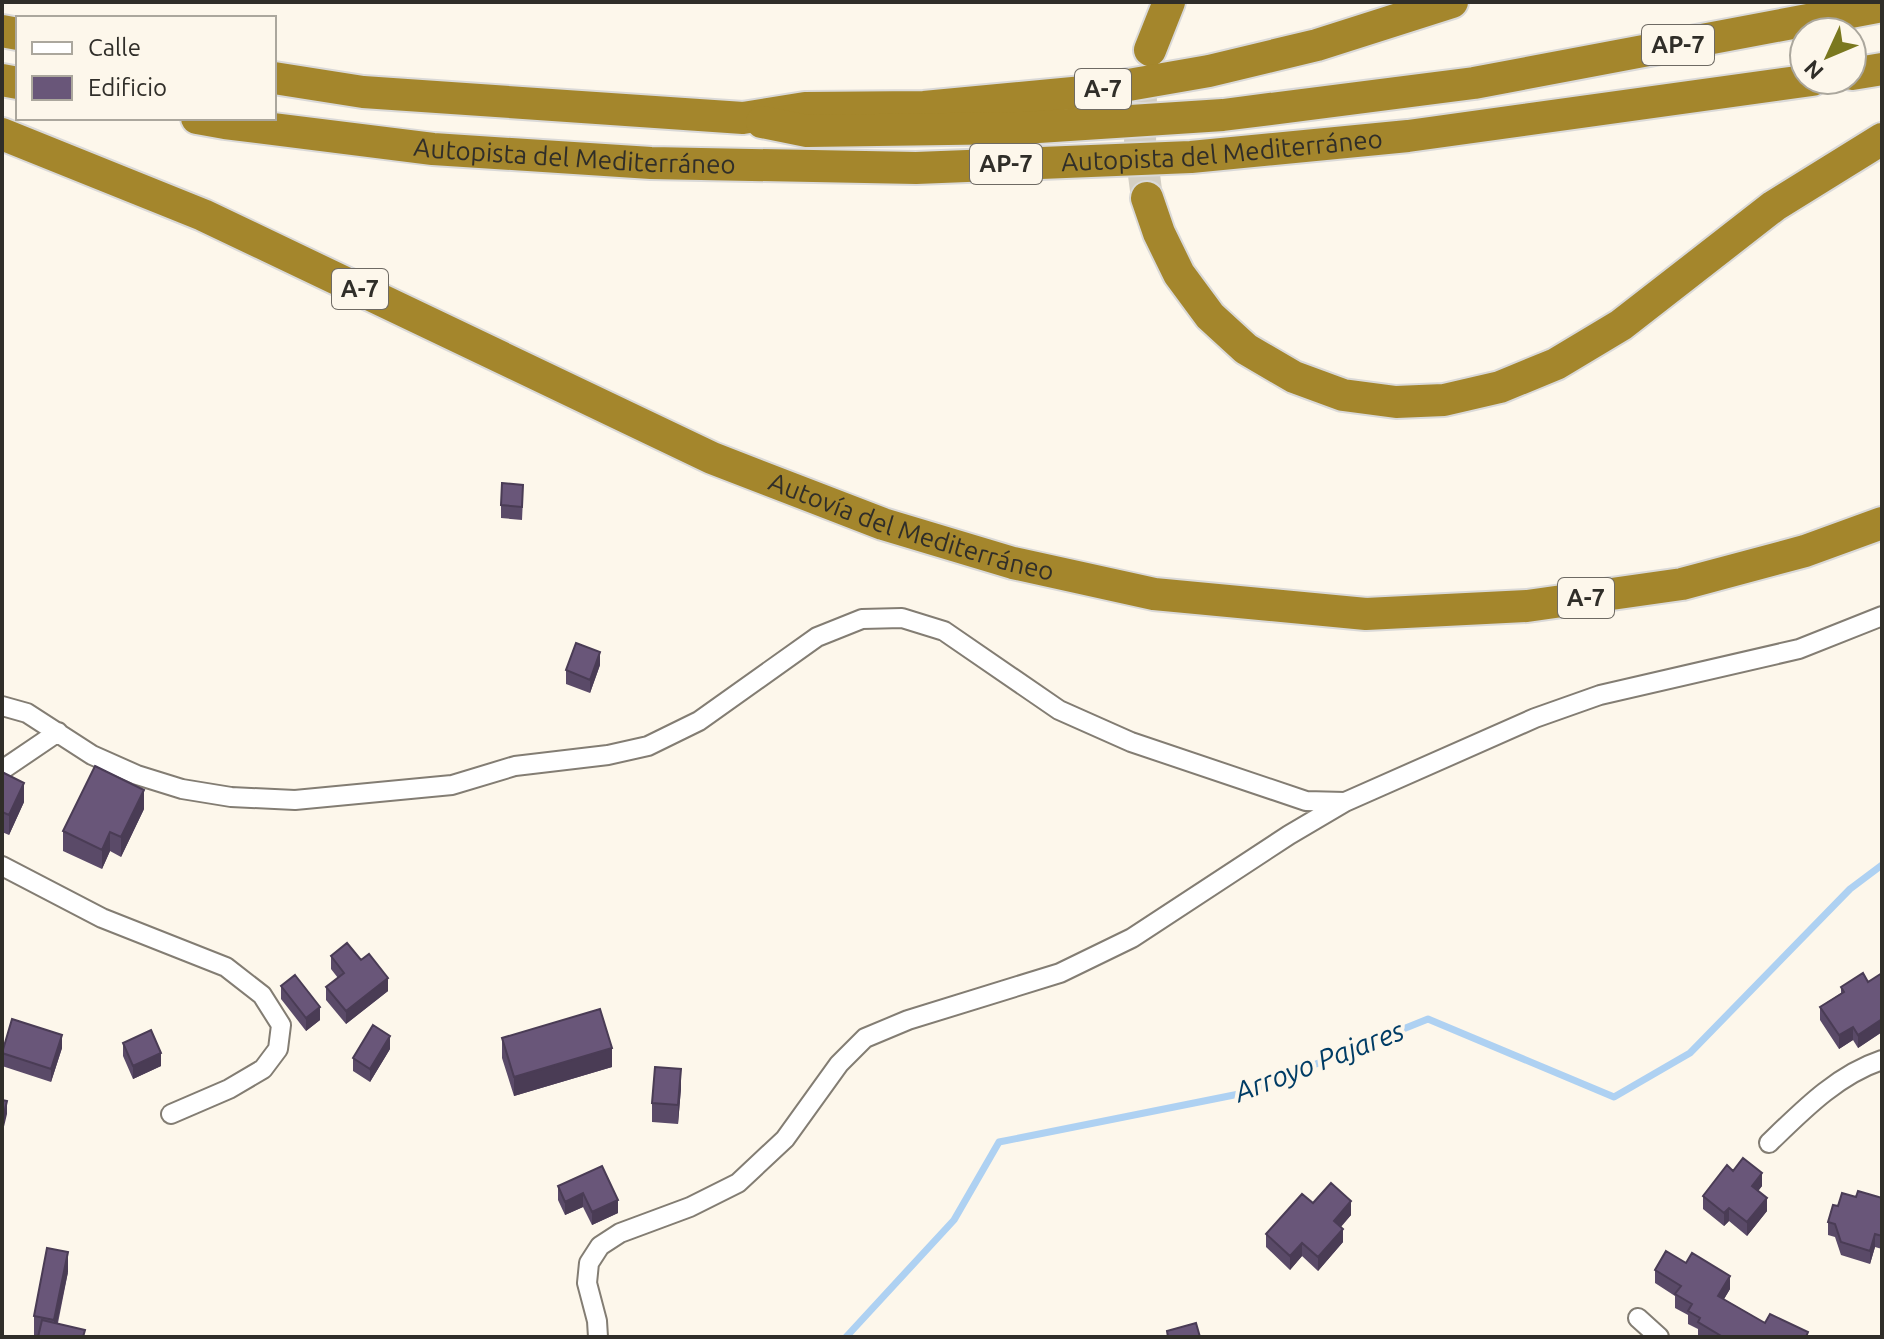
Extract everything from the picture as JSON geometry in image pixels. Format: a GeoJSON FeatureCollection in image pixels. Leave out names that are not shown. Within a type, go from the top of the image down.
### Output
{"type":"FeatureCollection","features":[{"type":"Feature","properties":{"kind":"highway"},"geometry":{"type":"LineString","coordinates":[[1150,50],[1169,2]]}},
{"type":"Feature","properties":{"kind":"highway","name":"A-7"},"geometry":{"type":"LineString","coordinates":[[276,78],[363,92],[743,118],[805,108],[924,107],[1094,91],[1209,71],[1317,45],[1452,2]]}},
{"type":"Feature","properties":{"kind":"highway","name":"Autopista del Mediterráneo"},"geometry":{"type":"LineString","coordinates":[[743,118],[807,131],[1023,128],[1223,115],[1474,83],[1882,6]]}},
{"type":"Feature","properties":{"kind":"highway","name":"Autopista del Mediterráneo"},"geometry":{"type":"LineString","coordinates":[[208,120],[433,149],[651,163],[916,168],[1191,157],[1408,136],[1788,83]]}},
{"type":"Feature","properties":{"kind":"highway","name":"Autovía del Mediterráneo"},"geometry":{"type":"LineString","coordinates":[[2,134],[203,215],[712,458],[883,524],[1013,563],[1154,594],[1366,614],[1527,606],[1682,584],[1805,551],[1882,523]]}},
{"type":"Feature","properties":{"kind":"highway"},"geometry":{"type":"LineString","coordinates":[[1147,198],[1159,233],[1179,274],[1210,316],[1246,349],[1294,377],[1343,395],[1396,402],[1444,400],[1500,387],[1556,364],[1621,325],[1774,206],[1882,139]]}},
{"type":"Feature","properties":{"kind":"street"},"geometry":{"type":"LineString","coordinates":[[598,1337],[587,1283],[589,1263],[600,1246],[620,1233],[690,1207],[738,1183],[785,1139],[839,1064],[865,1038],[908,1020],[1060,973],[1132,938],[1345,802],[1535,718],[1600,695],[1799,649],[1882,616]]}},
{"type":"Feature","properties":{"kind":"street"},"geometry":{"type":"LineString","coordinates":[[2,706],[27,713],[92,755],[137,775],[182,789],[231,797],[295,800],[452,785],[515,766],[608,755],[648,746],[699,721],[817,637],[862,619],[902,618],[944,631],[1059,710],[1131,742],[1306,801],[1345,802]]}},
{"type":"Feature","properties":{"kind":"street"},"geometry":{"type":"LineString","coordinates":[[2,770],[58,732]]}},
{"type":"Feature","properties":{"kind":"street"},"geometry":{"type":"LineString","coordinates":[[2,866],[102,918],[226,967],[262,995],[281,1025],[278,1049],[263,1069],[229,1089],[171,1114]]}},
{"type":"Feature","properties":{"kind":"street"},"geometry":{"type":"LineString","coordinates":[[1769,1143],[1837,1082],[1864,1066],[1882,1060]]}},
{"type":"Feature","properties":{"kind":"street"},"geometry":{"type":"LineString","coordinates":[[1638,1318],[1659,1337]]}},
{"type":"Feature","properties":{"kind":"building"},"geometry":{"type":"Polygon","coordinates":[[[502,483],[523,485],[522,507],[501,505],[502,483]]]}},
{"type":"Feature","properties":{"kind":"building"},"geometry":{"type":"Polygon","coordinates":[[[576,643],[600,652],[590,680],[566,670],[576,643]]]}},
{"type":"Feature","properties":{"kind":"building"},"geometry":{"type":"Polygon","coordinates":[[[95,766],[144,790],[121,837],[110,832],[102,850],[63,831],[95,766]]]}},
{"type":"Feature","properties":{"kind":"building"},"geometry":{"type":"Polygon","coordinates":[[[2,772],[24,783],[9,815],[2,812],[2,772]]]}},
{"type":"Feature","properties":{"kind":"building"},"geometry":{"type":"Polygon","coordinates":[[[347,943],[361,960],[369,954],[388,978],[346,1011],[326,987],[344,973],[331,956],[347,943]]]}},
{"type":"Feature","properties":{"kind":"building"},"geometry":{"type":"Polygon","coordinates":[[[1863,973],[1868,982],[1882,973],[1882,1019],[1858,1035],[1853,1027],[1839,1035],[1820,1007],[1844,992],[1841,987],[1863,973]]]}},
{"type":"Feature","properties":{"kind":"building"},"geometry":{"type":"Polygon","coordinates":[[[295,975],[320,1007],[306,1018],[281,986],[295,975]]]}},
{"type":"Feature","properties":{"kind":"building"},"geometry":{"type":"Polygon","coordinates":[[[600,1009],[612,1048],[514,1077],[502,1038],[600,1009]]]}},
{"type":"Feature","properties":{"kind":"building"},"geometry":{"type":"Polygon","coordinates":[[[12,1019],[62,1035],[51,1069],[2,1053],[12,1019]]]}},
{"type":"Feature","properties":{"kind":"building"},"geometry":{"type":"Polygon","coordinates":[[[373,1025],[390,1036],[370,1069],[353,1058],[373,1025]]]}},
{"type":"Feature","properties":{"kind":"building"},"geometry":{"type":"Polygon","coordinates":[[[151,1030],[161,1053],[133,1066],[123,1043],[151,1030]]]}},
{"type":"Feature","properties":{"kind":"building"},"geometry":{"type":"Polygon","coordinates":[[[655,1067],[681,1069],[678,1105],[652,1103],[655,1067]]]}},
{"type":"Feature","properties":{"kind":"building"},"geometry":{"type":"Polygon","coordinates":[[[2,1100],[7,1101],[2,1122],[2,1100]]]}},
{"type":"Feature","properties":{"kind":"building"},"geometry":{"type":"Polygon","coordinates":[[[1743,1158],[1762,1173],[1752,1186],[1767,1198],[1747,1222],[1729,1208],[1724,1213],[1703,1196],[1727,1165],[1733,1171],[1743,1158]]]}},
{"type":"Feature","properties":{"kind":"building"},"geometry":{"type":"Polygon","coordinates":[[[602,1166],[618,1200],[592,1212],[583,1193],[565,1202],[558,1186],[602,1166]]]}},
{"type":"Feature","properties":{"kind":"building"},"geometry":{"type":"Polygon","coordinates":[[[1331,1183],[1351,1201],[1334,1221],[1343,1229],[1318,1257],[1302,1243],[1290,1256],[1266,1234],[1302,1194],[1313,1203],[1331,1183]]]}},
{"type":"Feature","properties":{"kind":"building"},"geometry":{"type":"Polygon","coordinates":[[[1858,1191],[1882,1198],[1882,1236],[1875,1234],[1870,1251],[1841,1242],[1835,1224],[1828,1222],[1833,1205],[1838,1206],[1842,1193],[1856,1197],[1858,1191]]]}},
{"type":"Feature","properties":{"kind":"building"},"geometry":{"type":"Polygon","coordinates":[[[47,1248],[68,1252],[54,1320],[34,1316],[47,1248]]]}},
{"type":"Feature","properties":{"kind":"building"},"geometry":{"type":"Polygon","coordinates":[[[1666,1251],[1686,1263],[1692,1253],[1730,1276],[1718,1296],[1765,1323],[1770,1314],[1808,1332],[1806,1337],[1723,1337],[1698,1322],[1700,1318],[1688,1311],[1692,1304],[1675,1294],[1681,1286],[1655,1270],[1666,1251]]]}},
{"type":"Feature","properties":{"kind":"building"},"geometry":{"type":"Polygon","coordinates":[[[42,1320],[85,1330],[83,1337],[38,1337],[42,1320]]]}},
{"type":"Feature","properties":{"kind":"building"},"geometry":{"type":"Polygon","coordinates":[[[1196,1323],[1200,1337],[1168,1337],[1167,1331],[1196,1323]]]}},
{"type":"Feature","properties":{"kind":"waterway","name":"Arroyo Pajares"},"geometry":{"type":"LineString","coordinates":[[846,1337],[954,1220],[999,1142],[1244,1093],[1428,1019],[1614,1097],[1690,1053],[1850,889],[1882,865]]}},
{"type":"Feature","properties":{"kind":"tunnel"},"geometry":{"type":"LineString","coordinates":[[1147,198],[1140,144],[1141,95],[1149,57]]}}]}
